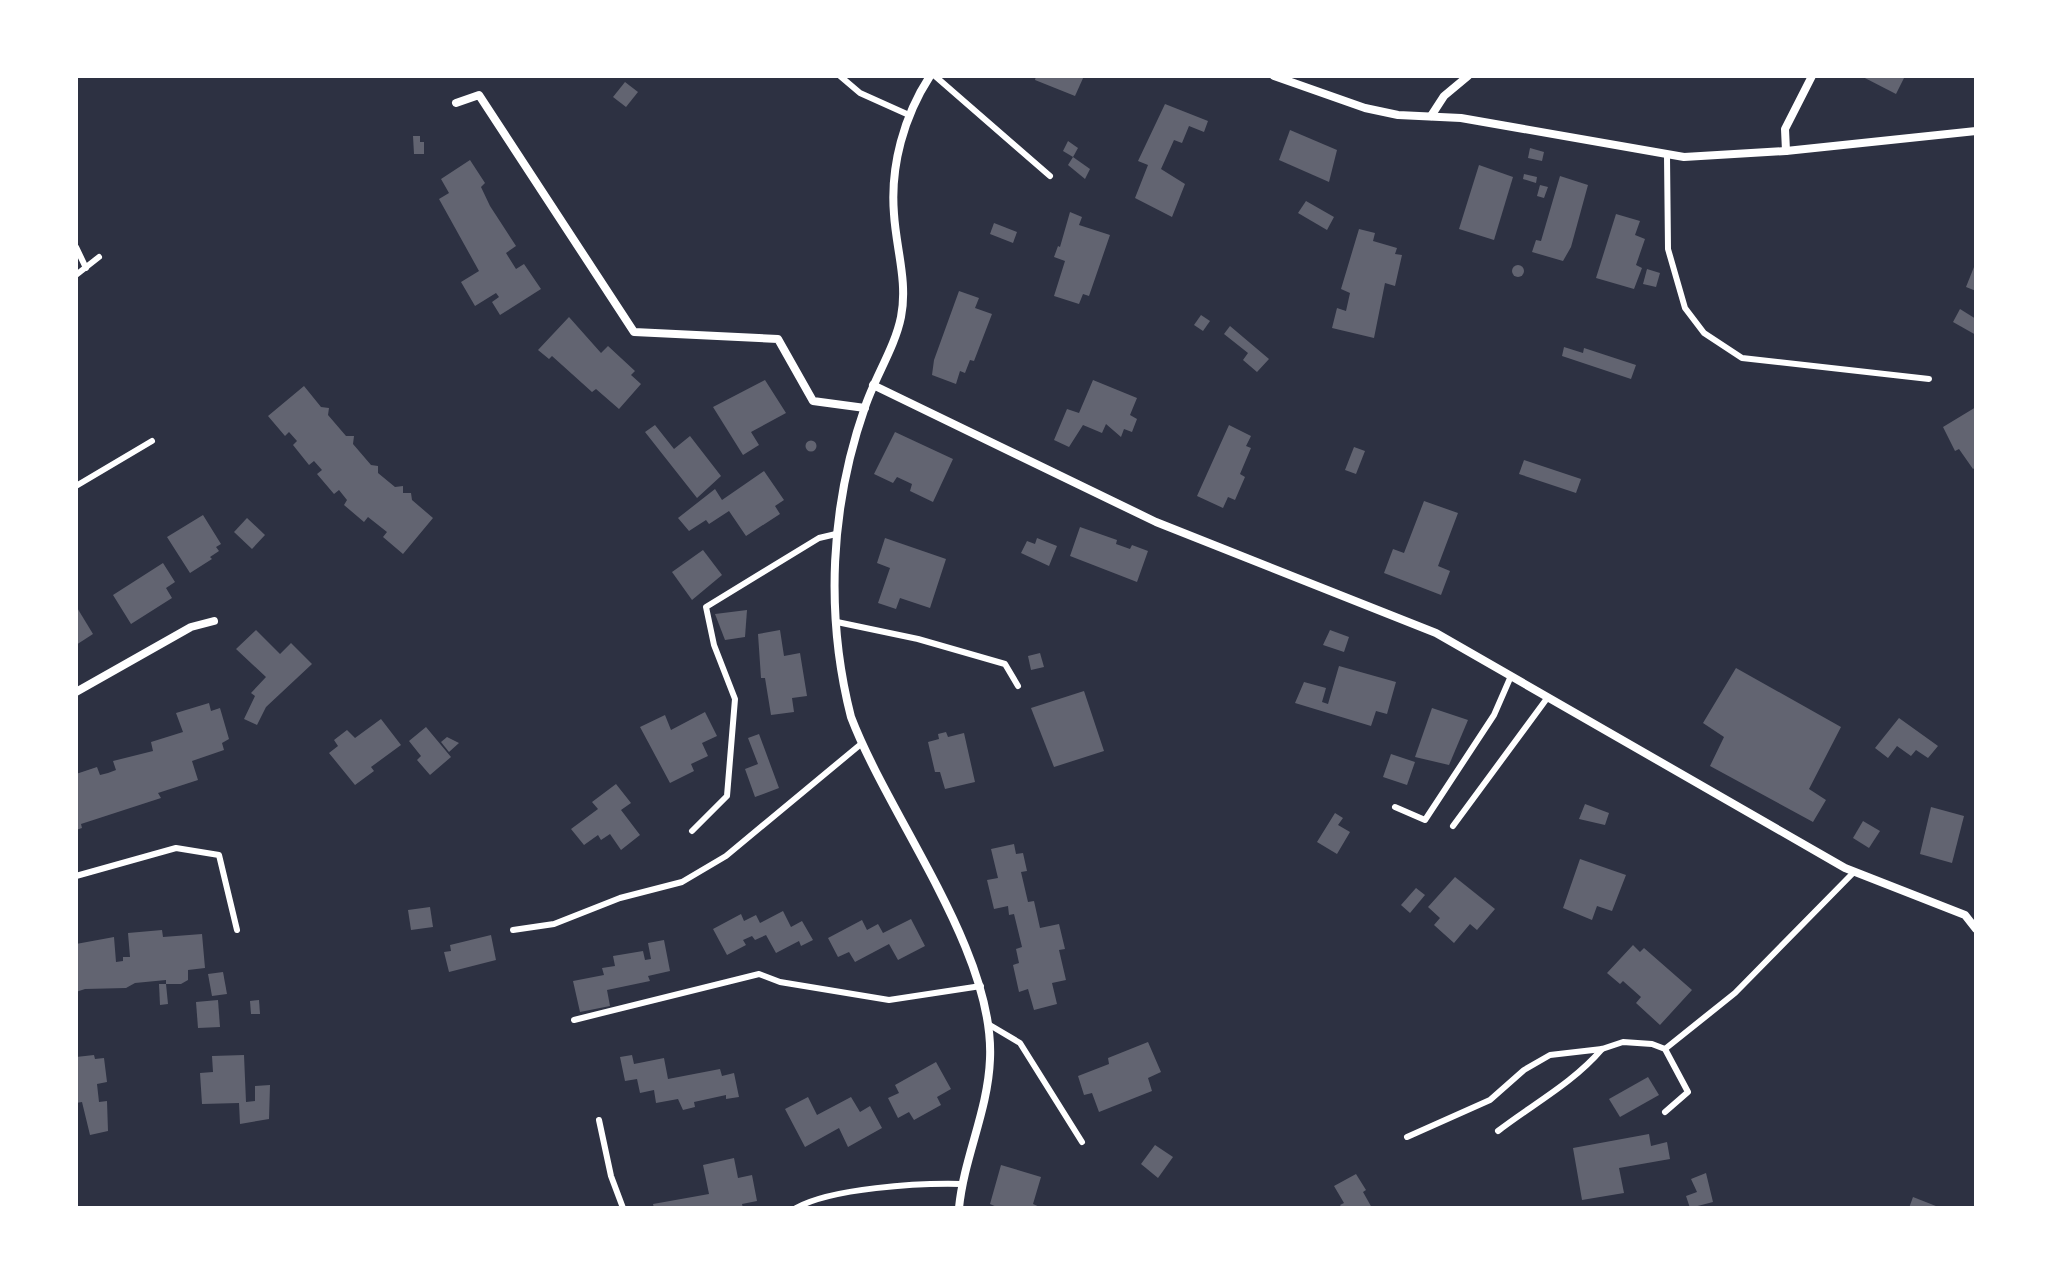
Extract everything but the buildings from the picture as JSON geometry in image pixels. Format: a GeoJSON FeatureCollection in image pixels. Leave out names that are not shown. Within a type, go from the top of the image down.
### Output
{"type":"FeatureCollection","features":[{"type":"Feature","properties":{"kind":"street"},"geometry":{"type":"LineString","coordinates":[[932,76],[909,115],[895,171],[893,214],[902,269],[901,317],[873,385],[850,459],[836,534],[834,573],[843,688],[861,744],[968,952],[981,986],[988,1024],[987,1091],[961,1184],[959,1208]]}},
{"type":"Feature","properties":{"kind":"street"},"geometry":{"type":"LineString","coordinates":[[1274,76],[1365,108],[1461,118],[1667,156],[1710,157],[1786,151],[1976,131]]}},
{"type":"Feature","properties":{"kind":"street"},"geometry":{"type":"LineString","coordinates":[[1431,116],[1444,96],[1468,76]]}},
{"type":"Feature","properties":{"kind":"street"},"geometry":{"type":"LineString","coordinates":[[1786,151],[1785,129],[1812,76]]}},
{"type":"Feature","properties":{"kind":"street"},"geometry":{"type":"LineString","coordinates":[[456,103],[479,95],[634,332],[778,339],[813,401],[865,408]]}},
{"type":"Feature","properties":{"kind":"street"},"geometry":{"type":"LineString","coordinates":[[873,385],[1156,522],[1436,633],[1854,872],[1965,915],[1976,929]]}},
{"type":"Feature","properties":{"kind":"street"},"geometry":{"type":"LineString","coordinates":[[76,692],[191,627],[214,621]]}},
{"type":"Feature","properties":{"kind":"lane"},"geometry":{"type":"LineString","coordinates":[[840,76],[860,93],[909,115]]}},
{"type":"Feature","properties":{"kind":"lane"},"geometry":{"type":"LineString","coordinates":[[932,76],[1050,176]]}},
{"type":"Feature","properties":{"kind":"lane"},"geometry":{"type":"LineString","coordinates":[[1667,156],[1668,249],[1685,308],[1704,333],[1742,358],[1929,379]]}},
{"type":"Feature","properties":{"kind":"lane"},"geometry":{"type":"LineString","coordinates":[[76,247],[86,268]]}},
{"type":"Feature","properties":{"kind":"lane"},"geometry":{"type":"LineString","coordinates":[[76,275],[99,257]]}},
{"type":"Feature","properties":{"kind":"lane"},"geometry":{"type":"LineString","coordinates":[[76,486],[152,441]]}},
{"type":"Feature","properties":{"kind":"lane"},"geometry":{"type":"LineString","coordinates":[[692,831],[727,796],[735,699],[714,645],[706,607],[819,538],[836,534]]}},
{"type":"Feature","properties":{"kind":"lane"},"geometry":{"type":"LineString","coordinates":[[837,622],[918,639],[1005,664],[1018,686]]}},
{"type":"Feature","properties":{"kind":"lane"},"geometry":{"type":"LineString","coordinates":[[1395,807],[1425,820],[1494,715],[1511,676]]}},
{"type":"Feature","properties":{"kind":"lane"},"geometry":{"type":"LineString","coordinates":[[1453,826],[1548,697]]}},
{"type":"Feature","properties":{"kind":"lane"},"geometry":{"type":"LineString","coordinates":[[513,930],[554,924],[620,898],[682,882],[726,856],[861,744]]}},
{"type":"Feature","properties":{"kind":"lane"},"geometry":{"type":"LineString","coordinates":[[76,876],[176,848],[219,855],[237,930]]}},
{"type":"Feature","properties":{"kind":"lane"},"geometry":{"type":"LineString","coordinates":[[1665,1049],[1735,993],[1854,872]]}},
{"type":"Feature","properties":{"kind":"lane"},"geometry":{"type":"LineString","coordinates":[[574,1020],[759,974],[780,982],[889,1000],[981,986]]}},
{"type":"Feature","properties":{"kind":"lane"},"geometry":{"type":"LineString","coordinates":[[988,1024],[1020,1043],[1082,1142]]}},
{"type":"Feature","properties":{"kind":"lane"},"geometry":{"type":"LineString","coordinates":[[1407,1137],[1490,1100],[1524,1070],[1550,1055],[1602,1049],[1623,1042],[1652,1044],[1665,1049],[1688,1092],[1665,1112]]}},
{"type":"Feature","properties":{"kind":"lane"},"geometry":{"type":"LineString","coordinates":[[1498,1131],[1580,1075],[1602,1049]]}},
{"type":"Feature","properties":{"kind":"lane"},"geometry":{"type":"LineString","coordinates":[[599,1120],[611,1176],[623,1208]]}},
{"type":"Feature","properties":{"kind":"lane"},"geometry":{"type":"LineString","coordinates":[[796,1208],[815,1197],[934,1183],[961,1184]]}}]}
